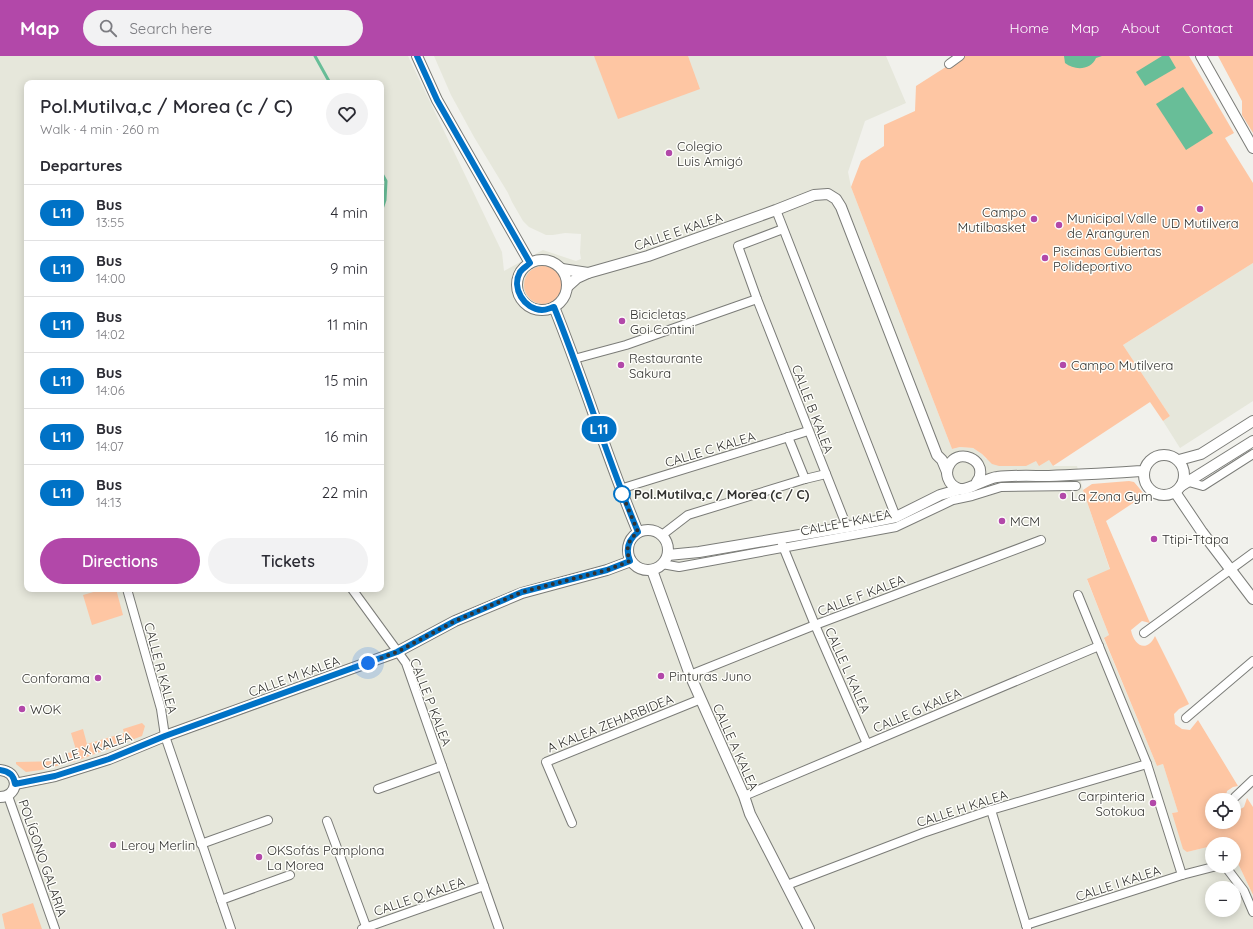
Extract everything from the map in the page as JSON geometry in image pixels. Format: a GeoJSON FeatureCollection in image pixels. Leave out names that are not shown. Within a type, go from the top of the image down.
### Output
{"type":"FeatureCollection","features":[{"type":"Feature","properties":{"kind":"street"},"geometry":{"type":"LineString","coordinates":[[417,56],[437,100],[530,263]]}},
{"type":"Feature","properties":{"kind":"street"},"geometry":{"type":"LineString","coordinates":[[949,64],[960,56]]}},
{"type":"Feature","properties":{"kind":"street"},"geometry":{"type":"LineString","coordinates":[[1201,56],[1253,148]]}},
{"type":"Feature","properties":{"kind":"street","name":"CALLE E KALEA"},"geometry":{"type":"LineString","coordinates":[[588,273],[648,256],[814,195],[828,194],[836,199],[841,207],[936,454],[942,460],[948,476]]}},
{"type":"Feature","properties":{"kind":"street","name":"CALLE E KALEA"},"geometry":{"type":"LineString","coordinates":[[776,210],[896,517]]}},
{"type":"Feature","properties":{"kind":"street","name":"CALLE B KALEA"},"geometry":{"type":"LineString","coordinates":[[783,228],[738,246],[808,431],[847,527]]}},
{"type":"Feature","properties":{"kind":"street"},"geometry":{"type":"LineString","coordinates":[[562,269],[566,278],[567,287],[563,299],[554,307],[540,310],[525,303],[518,293],[517,284],[520,272],[530,263],[541,260],[552,262],[562,269],[588,273]]}},
{"type":"Feature","properties":{"kind":"street"},"geometry":{"type":"LineString","coordinates":[[567,287],[577,278],[588,273]]}},
{"type":"Feature","properties":{"kind":"street"},"geometry":{"type":"LineString","coordinates":[[574,359],[626,345],[757,299]]}},
{"type":"Feature","properties":{"kind":"street"},"geometry":{"type":"LineString","coordinates":[[554,307],[620,489],[638,532]]}},
{"type":"Feature","properties":{"kind":"street"},"geometry":{"type":"LineString","coordinates":[[1179,460],[1201,454],[1253,421]]}},
{"type":"Feature","properties":{"kind":"street","name":"CALLE C KALEA"},"geometry":{"type":"LineString","coordinates":[[620,489],[808,431]]}},
{"type":"Feature","properties":{"kind":"street"},"geometry":{"type":"LineString","coordinates":[[788,437],[805,479]]}},
{"type":"Feature","properties":{"kind":"street","name":"CALLE E KALEA"},"geometry":{"type":"LineString","coordinates":[[931,440],[937,450],[943,455],[955,458]]}},
{"type":"Feature","properties":{"kind":"street"},"geometry":{"type":"LineString","coordinates":[[1253,441],[1182,487],[1162,495],[1154,493],[1147,486],[1144,480],[1143,471],[1150,459],[1160,454],[1171,455],[1179,460],[1184,470],[1182,487],[1230,570],[1253,599]]}},
{"type":"Feature","properties":{"kind":"street"},"geometry":{"type":"LineString","coordinates":[[1182,487],[1203,486],[1253,454]]}},
{"type":"Feature","properties":{"kind":"street"},"geometry":{"type":"LineString","coordinates":[[940,495],[948,476],[950,463],[955,458],[962,456],[969,457],[974,460],[979,469],[980,475],[976,484]]}},
{"type":"Feature","properties":{"kind":"street"},"geometry":{"type":"LineString","coordinates":[[979,469],[996,477]]}},
{"type":"Feature","properties":{"kind":"street"},"geometry":{"type":"LineString","coordinates":[[668,555],[782,543],[896,517],[940,495],[961,489],[968,489],[976,484],[996,477],[1143,471]]}},
{"type":"Feature","properties":{"kind":"street"},"geometry":{"type":"LineString","coordinates":[[662,535],[688,515],[826,474]]}},
{"type":"Feature","properties":{"kind":"street"},"geometry":{"type":"LineString","coordinates":[[948,476],[953,485],[961,489]]}},
{"type":"Feature","properties":{"kind":"street","name":"CALLE E KALEA"},"geometry":{"type":"LineString","coordinates":[[662,564],[679,567],[782,543],[896,527],[953,500],[1001,487],[1076,486]]}},
{"type":"Feature","properties":{"kind":"street"},"geometry":{"type":"LineString","coordinates":[[646,529],[654,530],[662,535],[666,540],[668,555],[662,564],[652,570],[640,569],[630,561],[627,548],[632,536],[646,529]]}},
{"type":"Feature","properties":{"kind":"street","name":"CALLE F KALEA"},"geometry":{"type":"LineString","coordinates":[[690,675],[815,625],[1041,540]]}},
{"type":"Feature","properties":{"kind":"street","name":"CALLE L KALEA"},"geometry":{"type":"LineString","coordinates":[[782,543],[815,625],[867,744]]}},
{"type":"Feature","properties":{"kind":"street"},"geometry":{"type":"LineString","coordinates":[[1144,633],[1253,553]]}},
{"type":"Feature","properties":{"kind":"street","name":"CALLE M KALEA"},"geometry":{"type":"LineString","coordinates":[[165,736],[397,652],[455,621],[522,592],[607,570],[630,561]]}},
{"type":"Feature","properties":{"kind":"street","name":"CALLE A KALEA"},"geometry":{"type":"LineString","coordinates":[[652,570],[690,675],[744,796],[750,814],[810,929]]}},
{"type":"Feature","properties":{"kind":"street","name":"CALLE R KALEA"},"geometry":{"type":"LineString","coordinates":[[128,592],[161,709],[165,736],[232,929]]}},
{"type":"Feature","properties":{"kind":"street","name":"CALLE P KALEA"},"geometry":{"type":"LineString","coordinates":[[354,592],[406,664],[499,929]]}},
{"type":"Feature","properties":{"kind":"street"},"geometry":{"type":"LineString","coordinates":[[1078,596],[1147,764],[1182,875]]}},
{"type":"Feature","properties":{"kind":"street","name":"CALLE G KALEA"},"geometry":{"type":"LineString","coordinates":[[744,796],[1099,646]]}},
{"type":"Feature","properties":{"kind":"street"},"geometry":{"type":"LineString","coordinates":[[1186,718],[1253,660]]}},
{"type":"Feature","properties":{"kind":"street","name":"A KALEA ZEHARBIDEA"},"geometry":{"type":"LineString","coordinates":[[572,823],[546,762],[700,699]]}},
{"type":"Feature","properties":{"kind":"street","name":"CALLE X KALEA"},"geometry":{"type":"LineString","coordinates":[[15,784],[55,776],[109,759],[165,736]]}},
{"type":"Feature","properties":{"kind":"street","name":"CALLE H KALEA"},"geometry":{"type":"LineString","coordinates":[[788,886],[923,832],[991,810],[1147,764]]}},
{"type":"Feature","properties":{"kind":"street","name":"CALLE P KALEA"},"geometry":{"type":"LineString","coordinates":[[378,789],[442,766]]}},
{"type":"Feature","properties":{"kind":"street"},"geometry":{"type":"LineString","coordinates":[[0,770],[9,772],[15,784],[13,791],[4,796]]}},
{"type":"Feature","properties":{"kind":"street"},"geometry":{"type":"LineString","coordinates":[[1239,793],[1253,780]]}},
{"type":"Feature","properties":{"kind":"street","name":"POLÍGONO GALARIA"},"geometry":{"type":"LineString","coordinates":[[4,796],[55,929]]}},
{"type":"Feature","properties":{"kind":"street","name":"CALLE I KALEA"},"geometry":{"type":"LineString","coordinates":[[991,810],[1027,927],[1182,875],[1205,869]]}},
{"type":"Feature","properties":{"kind":"street"},"geometry":{"type":"LineString","coordinates":[[202,844],[268,820]]}},
{"type":"Feature","properties":{"kind":"street"},"geometry":{"type":"LineString","coordinates":[[328,821],[365,928]]}},
{"type":"Feature","properties":{"kind":"street"},"geometry":{"type":"LineString","coordinates":[[1231,873],[1244,890],[1253,912]]}},
{"type":"Feature","properties":{"kind":"street"},"geometry":{"type":"LineString","coordinates":[[221,900],[290,875]]}},
{"type":"Feature","properties":{"kind":"street","name":"CALLE Q KALEA"},"geometry":{"type":"LineString","coordinates":[[365,928],[484,886]]}},
{"type":"Feature","properties":{"kind":"shaded area"},"geometry":{"type":"Polygon","coordinates":[[[0,56],[408,56],[502,252],[504,271],[543,250],[576,261],[581,259],[581,234],[565,233],[546,235],[529,227],[523,221],[451,95],[434,56],[886,56],[906,103],[865,121],[848,172],[851,187],[952,449],[960,447],[973,448],[982,454],[986,459],[1036,461],[1049,460],[1053,466],[1077,466],[1083,490],[1110,570],[1087,580],[1109,635],[1104,639],[1157,766],[1163,764],[1178,812],[1172,813],[1187,852],[1205,848],[1205,873],[1241,873],[1241,870],[1253,895],[1253,929],[0,929],[0,56]]]}},
{"type":"Feature","properties":{"kind":"shaded area"},"geometry":{"type":"Polygon","coordinates":[[[594,56],[688,56],[700,89],[618,119],[594,56]]]}},
{"type":"Feature","properties":{"kind":"shaded area","name":"Municipal Valle de Aranguren"},"geometry":{"type":"Polygon","coordinates":[[[963,56],[1189,56],[1234,133],[1225,138],[1253,183],[1253,263],[1123,345],[1170,416],[1163,421],[1150,402],[1053,466],[1049,460],[1039,466],[1036,461],[1026,466],[999,466],[992,464],[982,454],[973,448],[960,447],[952,449],[851,187],[861,161],[884,146],[884,125],[915,111],[916,86],[963,56]]]}},
{"type":"Feature","properties":{"kind":"shaded area"},"geometry":{"type":"Polygon","coordinates":[[[1064,56],[1102,56],[1096,58],[1094,62],[1087,67],[1078,68],[1069,66],[1065,63],[1064,56]]]}},
{"type":"Feature","properties":{"kind":"shaded area"},"geometry":{"type":"Polygon","coordinates":[[[1162,56],[1169,56],[1176,68],[1145,86],[1136,72],[1162,56]]]}},
{"type":"Feature","properties":{"kind":"shaded area"},"geometry":{"type":"Polygon","coordinates":[[[1218,56],[1253,56],[1253,133],[1242,115],[1242,101],[1218,56]]]}},
{"type":"Feature","properties":{"kind":"shaded area"},"geometry":{"type":"Polygon","coordinates":[[[1183,87],[1213,133],[1186,150],[1156,104],[1183,87]]]}},
{"type":"Feature","properties":{"kind":"shaded area"},"geometry":{"type":"Polygon","coordinates":[[[1253,263],[1253,401],[1180,448],[1163,421],[1170,416],[1123,345],[1253,263]]]}},
{"type":"Feature","properties":{"kind":"shaded area"},"geometry":{"type":"Polygon","coordinates":[[[539,266],[547,266],[557,271],[561,278],[561,292],[557,299],[547,304],[539,304],[529,299],[527,296],[524,289],[524,281],[529,271],[532,269],[539,266]]]}},
{"type":"Feature","properties":{"kind":"shaded area"},"geometry":{"type":"Polygon","coordinates":[[[1129,481],[1134,482],[1145,495],[1106,521],[1150,623],[1142,621],[1131,630],[1135,640],[1141,645],[1145,646],[1152,641],[1155,636],[1189,704],[1179,709],[1174,714],[1175,724],[1182,729],[1190,730],[1198,720],[1238,786],[1233,787],[1227,793],[1205,793],[1205,829],[1241,829],[1241,809],[1244,807],[1247,798],[1253,807],[1253,895],[1241,870],[1241,837],[1205,837],[1205,848],[1187,852],[1183,849],[1172,813],[1178,812],[1163,764],[1157,766],[1104,638],[1109,635],[1087,579],[1110,569],[1083,490],[1092,484],[1129,481]]]}},
{"type":"Feature","properties":{"kind":"shaded area"},"geometry":{"type":"Polygon","coordinates":[[[94,592],[117,592],[123,615],[92,625],[83,595],[94,592]]]}},
{"type":"Feature","properties":{"kind":"shaded area"},"geometry":{"type":"Polygon","coordinates":[[[142,723],[145,726],[142,736],[79,760],[71,733],[83,729],[87,744],[124,733],[123,729],[142,723]]]}},
{"type":"Feature","properties":{"kind":"shaded area"},"geometry":{"type":"Polygon","coordinates":[[[73,752],[76,761],[41,770],[26,772],[16,764],[16,762],[66,761],[69,759],[67,753],[73,752]]]}},
{"type":"Feature","properties":{"kind":"shaded area"},"geometry":{"type":"Polygon","coordinates":[[[33,903],[42,929],[5,929],[2,914],[33,903]]]}},
{"type":"Feature","properties":{"kind":"waterway"},"geometry":{"type":"LineString","coordinates":[[315,56],[328,80]]}},
{"type":"Feature","properties":{"kind":"waterway"},"geometry":{"type":"LineString","coordinates":[[384,177],[386,181],[384,203]]}},
{"type":"Feature","properties":{"kind":"bus line","name":"L11"},"geometry":{"type":"LineString","coordinates":[[0,770],[9,772],[15,784],[55,776],[109,759],[165,736],[397,652],[455,621],[522,592],[607,570],[630,561],[627,548],[632,536],[638,532],[620,489],[572,352],[554,307],[540,310],[525,303],[518,293],[517,284],[520,272],[530,263],[437,100],[417,56]]}},
{"type":"Feature","properties":{"kind":"place","name":"Colegio Luis Amigó"},"geometry":{"type":"Point","coordinates":[669,153]}},
{"type":"Feature","properties":{"kind":"place","name":"UD Mutilvera"},"geometry":{"type":"Point","coordinates":[1200,209]}},
{"type":"Feature","properties":{"kind":"place","name":"Campo Mutilbasket"},"geometry":{"type":"Point","coordinates":[1034,219]}},
{"type":"Feature","properties":{"kind":"place","name":"Municipal Valle de Aranguren"},"geometry":{"type":"Point","coordinates":[1059,225]}},
{"type":"Feature","properties":{"kind":"place","name":"Piscinas Cubiertas Polideportivo"},"geometry":{"type":"Point","coordinates":[1045,258]}},
{"type":"Feature","properties":{"kind":"place","name":"Bicicletas Goi Contini"},"geometry":{"type":"Point","coordinates":[622,321]}},
{"type":"Feature","properties":{"kind":"place","name":"Restaurante Sakura"},"geometry":{"type":"Point","coordinates":[621,365]}},
{"type":"Feature","properties":{"kind":"place","name":"Campo Mutilvera"},"geometry":{"type":"Point","coordinates":[1063,365]}},
{"type":"Feature","properties":{"kind":"place","name":"Pol.Mutilva,c / Morea (c / C)"},"geometry":{"type":"Point","coordinates":[622,494]}},
{"type":"Feature","properties":{"kind":"place","name":"La Zona Gym"},"geometry":{"type":"Point","coordinates":[1063,496]}},
{"type":"Feature","properties":{"kind":"place","name":"MCM"},"geometry":{"type":"Point","coordinates":[1002,521]}},
{"type":"Feature","properties":{"kind":"place","name":"Ttipi-Ttapa"},"geometry":{"type":"Point","coordinates":[1154,539]}},
{"type":"Feature","properties":{"kind":"place","name":"Pinturas Juno"},"geometry":{"type":"Point","coordinates":[661,676]}},
{"type":"Feature","properties":{"kind":"place","name":"Conforama"},"geometry":{"type":"Point","coordinates":[98,678]}},
{"type":"Feature","properties":{"kind":"place","name":"WOK"},"geometry":{"type":"Point","coordinates":[22,709]}},
{"type":"Feature","properties":{"kind":"place","name":"Carpinteria Sotokua"},"geometry":{"type":"Point","coordinates":[1153,803]}},
{"type":"Feature","properties":{"kind":"place","name":"Leroy Merlin"},"geometry":{"type":"Point","coordinates":[113,845]}},
{"type":"Feature","properties":{"kind":"place","name":"OKSofás Pamplona La Morea"},"geometry":{"type":"Point","coordinates":[259,857]}},
{"type":"Feature","properties":{"kind":"route"},"geometry":{"type":"LineString","coordinates":[[368,663],[397,652],[455,621],[522,592],[607,570],[630,561],[627,548],[632,536],[638,532],[622,494]]}}]}
